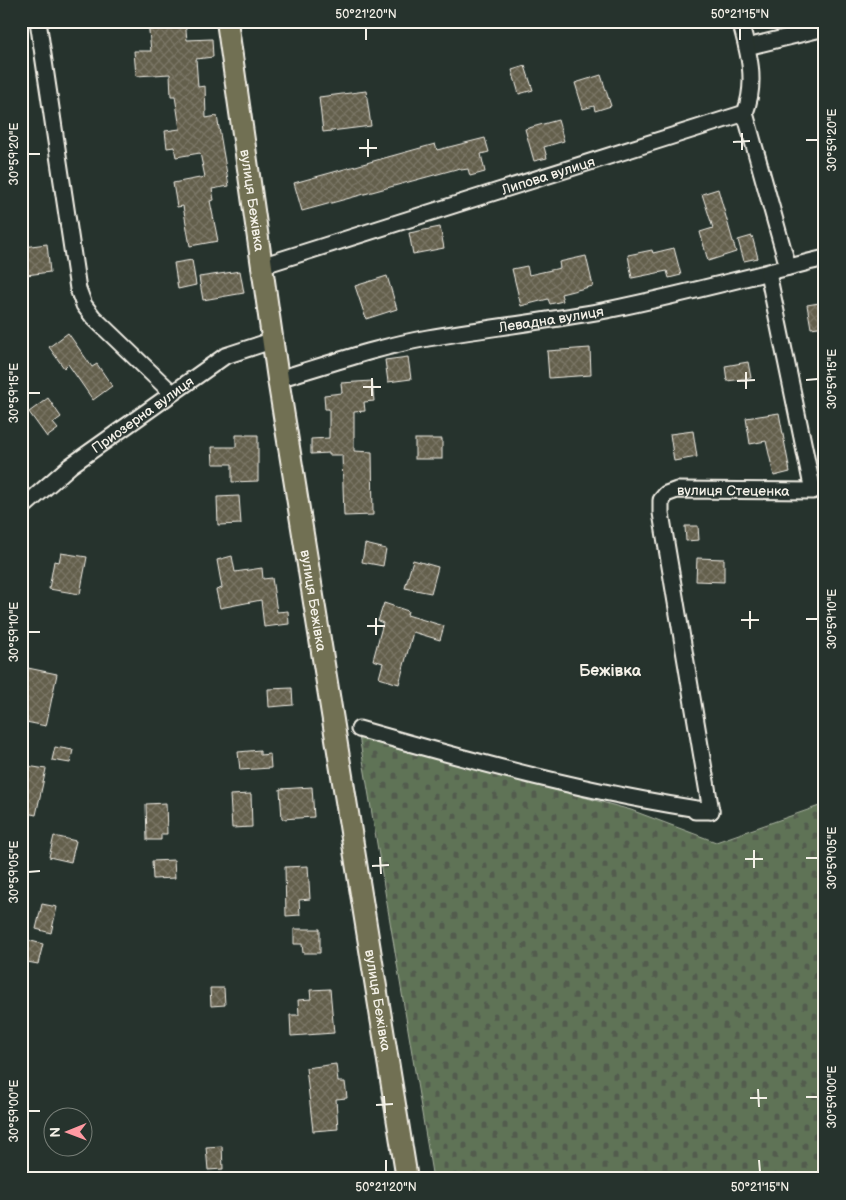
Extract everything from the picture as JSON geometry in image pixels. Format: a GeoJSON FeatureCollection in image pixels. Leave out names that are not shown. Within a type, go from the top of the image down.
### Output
{"type":"FeatureCollection","features":[{"type":"Feature","properties":{"kind":"main road","name":"вулиця Бежівка"},"geometry":{"type":"LineString","coordinates":[[228,21],[278,379],[407,1179]]}},
{"type":"Feature","properties":{"kind":"street"},"geometry":{"type":"LineString","coordinates":[[38,21],[78,289],[84,305],[93,317],[171,392]]}},
{"type":"Feature","properties":{"kind":"street"},"geometry":{"type":"LineString","coordinates":[[740,21],[748,48],[752,78],[750,98],[745,114],[788,267]]}},
{"type":"Feature","properties":{"kind":"street"},"geometry":{"type":"LineString","coordinates":[[748,48],[825,28]]}},
{"type":"Feature","properties":{"kind":"street","name":"Липова вулиця"},"geometry":{"type":"LineString","coordinates":[[261,266],[745,114]]}},
{"type":"Feature","properties":{"kind":"street","name":"Левадна вулиця"},"geometry":{"type":"LineString","coordinates":[[278,379],[388,347],[427,338],[533,324],[609,309],[768,273],[825,258]]}},
{"type":"Feature","properties":{"kind":"street","name":"вулиця Стеценка"},"geometry":{"type":"LineString","coordinates":[[711,812],[661,513],[661,500],[666,494],[677,490],[813,490],[768,273]]}},
{"type":"Feature","properties":{"kind":"street","name":"Приозерна вулиця"},"geometry":{"type":"LineString","coordinates":[[21,510],[70,466],[171,392],[225,356],[274,340]]}},
{"type":"Feature","properties":{"kind":"street"},"geometry":{"type":"LineString","coordinates":[[359,729],[495,768],[639,799],[711,812]]}},
{"type":"Feature","properties":{"kind":"street"},"geometry":{"type":"LineString","coordinates":[[695,811],[711,812]]}},
{"type":"Feature","properties":{"kind":"green space"},"geometry":{"type":"Polygon","coordinates":[[[359,736],[631,810],[716,842],[825,804],[825,1179],[433,1179],[359,736]]]}},
{"type":"Feature","properties":{"kind":"building"},"geometry":{"type":"Polygon","coordinates":[[[148,21],[185,21],[187,40],[212,39],[213,57],[196,59],[198,87],[205,86],[206,118],[217,116],[229,186],[212,189],[214,200],[210,201],[218,241],[190,246],[183,206],[177,207],[173,183],[205,177],[200,153],[176,157],[174,147],[167,148],[165,131],[180,129],[175,96],[171,96],[170,74],[136,76],[134,51],[151,51],[148,21]]]}},
{"type":"Feature","properties":{"kind":"building"},"geometry":{"type":"Polygon","coordinates":[[[525,66],[533,90],[519,94],[512,70],[525,66]]]}},
{"type":"Feature","properties":{"kind":"building"},"geometry":{"type":"Polygon","coordinates":[[[601,75],[611,106],[595,111],[594,106],[583,109],[575,83],[601,75]]]}},
{"type":"Feature","properties":{"kind":"building"},"geometry":{"type":"Polygon","coordinates":[[[366,91],[371,126],[323,132],[319,97],[366,91]]]}},
{"type":"Feature","properties":{"kind":"building"},"geometry":{"type":"Polygon","coordinates":[[[558,120],[564,141],[544,147],[547,158],[534,161],[525,129],[558,120]]]}},
{"type":"Feature","properties":{"kind":"building"},"geometry":{"type":"Polygon","coordinates":[[[485,138],[489,152],[481,154],[485,172],[470,176],[468,169],[461,170],[460,168],[302,211],[294,183],[435,144],[437,150],[485,138]]]}},
{"type":"Feature","properties":{"kind":"building"},"geometry":{"type":"Polygon","coordinates":[[[718,189],[736,252],[708,261],[700,232],[713,228],[702,194],[718,189]]]}},
{"type":"Feature","properties":{"kind":"building"},"geometry":{"type":"Polygon","coordinates":[[[440,227],[444,248],[413,254],[409,233],[440,227]]]}},
{"type":"Feature","properties":{"kind":"building"},"geometry":{"type":"Polygon","coordinates":[[[752,236],[758,258],[744,261],[738,240],[752,236]]]}},
{"type":"Feature","properties":{"kind":"building"},"geometry":{"type":"Polygon","coordinates":[[[47,244],[50,272],[26,275],[23,247],[47,244]]]}},
{"type":"Feature","properties":{"kind":"building"},"geometry":{"type":"Polygon","coordinates":[[[674,248],[681,275],[669,278],[667,271],[632,278],[628,255],[652,250],[653,253],[674,248]]]}},
{"type":"Feature","properties":{"kind":"building"},"geometry":{"type":"Polygon","coordinates":[[[586,256],[593,286],[561,294],[563,301],[550,304],[548,299],[521,306],[512,269],[527,266],[529,275],[560,268],[559,262],[586,256]]]}},
{"type":"Feature","properties":{"kind":"building"},"geometry":{"type":"Polygon","coordinates":[[[192,260],[196,285],[178,289],[174,263],[192,260]]]}},
{"type":"Feature","properties":{"kind":"building"},"geometry":{"type":"Polygon","coordinates":[[[240,271],[244,293],[203,300],[199,277],[240,271]]]}},
{"type":"Feature","properties":{"kind":"building"},"geometry":{"type":"Polygon","coordinates":[[[387,276],[397,309],[366,319],[355,286],[387,276]]]}},
{"type":"Feature","properties":{"kind":"building"},"geometry":{"type":"Polygon","coordinates":[[[825,302],[825,326],[811,328],[807,305],[825,302]]]}},
{"type":"Feature","properties":{"kind":"building"},"geometry":{"type":"Polygon","coordinates":[[[68,333],[92,367],[97,364],[112,386],[93,400],[68,364],[64,368],[49,347],[68,333]]]}},
{"type":"Feature","properties":{"kind":"building"},"geometry":{"type":"Polygon","coordinates":[[[590,348],[591,375],[549,378],[547,351],[590,348]]]}},
{"type":"Feature","properties":{"kind":"building"},"geometry":{"type":"Polygon","coordinates":[[[408,357],[411,379],[388,382],[385,360],[408,357]]]}},
{"type":"Feature","properties":{"kind":"building"},"geometry":{"type":"Polygon","coordinates":[[[748,362],[751,378],[727,381],[725,366],[748,362]]]}},
{"type":"Feature","properties":{"kind":"building"},"geometry":{"type":"Polygon","coordinates":[[[372,381],[374,401],[364,402],[365,411],[354,412],[354,451],[372,452],[373,515],[344,516],[342,455],[329,455],[329,453],[311,454],[311,439],[329,438],[329,409],[325,409],[324,395],[342,393],[341,383],[372,381]]]}},
{"type":"Feature","properties":{"kind":"building"},"geometry":{"type":"Polygon","coordinates":[[[48,398],[61,417],[53,423],[58,429],[47,437],[29,412],[48,398]]]}},
{"type":"Feature","properties":{"kind":"building"},"geometry":{"type":"Polygon","coordinates":[[[779,413],[790,472],[774,476],[766,441],[750,444],[746,418],[779,413]]]}},
{"type":"Feature","properties":{"kind":"building"},"geometry":{"type":"Polygon","coordinates":[[[693,431],[697,457],[674,461],[670,434],[693,431]]]}},
{"type":"Feature","properties":{"kind":"building"},"geometry":{"type":"Polygon","coordinates":[[[236,435],[258,435],[258,481],[232,482],[232,464],[213,464],[212,447],[236,447],[236,435]]]}},
{"type":"Feature","properties":{"kind":"building"},"geometry":{"type":"Polygon","coordinates":[[[415,439],[442,439],[442,459],[415,459],[415,439]]]}},
{"type":"Feature","properties":{"kind":"building"},"geometry":{"type":"Polygon","coordinates":[[[239,496],[241,524],[218,525],[217,497],[239,496]]]}},
{"type":"Feature","properties":{"kind":"building"},"geometry":{"type":"Polygon","coordinates":[[[685,526],[698,526],[699,540],[686,541],[685,526]]]}},
{"type":"Feature","properties":{"kind":"building"},"geometry":{"type":"Polygon","coordinates":[[[365,544],[386,549],[383,566],[362,562],[365,544]]]}},
{"type":"Feature","properties":{"kind":"building"},"geometry":{"type":"Polygon","coordinates":[[[61,553],[87,557],[80,594],[49,589],[54,561],[59,562],[61,553]]]}},
{"type":"Feature","properties":{"kind":"building"},"geometry":{"type":"Polygon","coordinates":[[[232,556],[235,572],[262,568],[263,579],[272,578],[277,612],[288,611],[289,624],[264,627],[261,600],[220,608],[216,590],[222,588],[217,560],[232,556]]]}},
{"type":"Feature","properties":{"kind":"building"},"geometry":{"type":"Polygon","coordinates":[[[697,558],[724,559],[724,582],[696,581],[697,558]]]}},
{"type":"Feature","properties":{"kind":"building"},"geometry":{"type":"Polygon","coordinates":[[[413,560],[438,567],[431,593],[405,588],[413,560]]]}},
{"type":"Feature","properties":{"kind":"building"},"geometry":{"type":"Polygon","coordinates":[[[384,603],[408,611],[407,615],[444,626],[440,640],[413,632],[399,684],[379,678],[383,663],[373,660],[383,623],[378,621],[384,603]]]}},
{"type":"Feature","properties":{"kind":"building"},"geometry":{"type":"Polygon","coordinates":[[[23,667],[57,674],[46,726],[21,721],[24,694],[21,693],[23,667]]]}},
{"type":"Feature","properties":{"kind":"building"},"geometry":{"type":"Polygon","coordinates":[[[292,688],[293,705],[269,707],[268,689],[292,688]]]}},
{"type":"Feature","properties":{"kind":"building"},"geometry":{"type":"Polygon","coordinates":[[[55,747],[73,750],[70,763],[52,760],[55,747]]]}},
{"type":"Feature","properties":{"kind":"building"},"geometry":{"type":"Polygon","coordinates":[[[260,750],[260,755],[270,754],[271,768],[240,770],[238,752],[260,750]]]}},
{"type":"Feature","properties":{"kind":"building"},"geometry":{"type":"Polygon","coordinates":[[[21,765],[46,769],[36,815],[21,812],[21,765]]]}},
{"type":"Feature","properties":{"kind":"building"},"geometry":{"type":"Polygon","coordinates":[[[312,787],[314,817],[282,819],[280,789],[312,787]]]}},
{"type":"Feature","properties":{"kind":"building"},"geometry":{"type":"Polygon","coordinates":[[[251,794],[252,827],[232,828],[230,795],[251,794]]]}},
{"type":"Feature","properties":{"kind":"building"},"geometry":{"type":"Polygon","coordinates":[[[166,803],[167,834],[161,834],[161,840],[147,840],[146,804],[166,803]]]}},
{"type":"Feature","properties":{"kind":"building"},"geometry":{"type":"Polygon","coordinates":[[[54,836],[76,841],[71,862],[49,857],[54,836]]]}},
{"type":"Feature","properties":{"kind":"building"},"geometry":{"type":"Polygon","coordinates":[[[174,860],[175,878],[153,879],[152,861],[174,860]]]}},
{"type":"Feature","properties":{"kind":"building"},"geometry":{"type":"Polygon","coordinates":[[[308,866],[310,899],[299,900],[300,915],[286,916],[285,867],[308,866]]]}},
{"type":"Feature","properties":{"kind":"building"},"geometry":{"type":"Polygon","coordinates":[[[42,904],[57,907],[51,933],[36,929],[42,904]]]}},
{"type":"Feature","properties":{"kind":"building"},"geometry":{"type":"Polygon","coordinates":[[[294,929],[320,929],[320,953],[303,953],[302,944],[294,944],[294,929]]]}},
{"type":"Feature","properties":{"kind":"building"},"geometry":{"type":"Polygon","coordinates":[[[27,940],[43,944],[38,964],[22,961],[27,940]]]}},
{"type":"Feature","properties":{"kind":"building"},"geometry":{"type":"Polygon","coordinates":[[[210,988],[224,988],[225,1005],[211,1006],[210,988]]]}},
{"type":"Feature","properties":{"kind":"building"},"geometry":{"type":"Polygon","coordinates":[[[330,989],[334,1033],[291,1036],[290,1015],[299,1015],[298,1000],[311,999],[310,990],[330,989]]]}},
{"type":"Feature","properties":{"kind":"building"},"geometry":{"type":"Polygon","coordinates":[[[336,1064],[338,1082],[345,1082],[347,1098],[336,1099],[338,1129],[313,1131],[306,1068],[336,1064]]]}},
{"type":"Feature","properties":{"kind":"building"},"geometry":{"type":"Polygon","coordinates":[[[222,1146],[223,1169],[208,1170],[206,1147],[222,1146]]]}},
{"type":"Feature","properties":{"kind":"district","name":"Бежівка"},"geometry":{"type":"Point","coordinates":[610,670]}}]}
